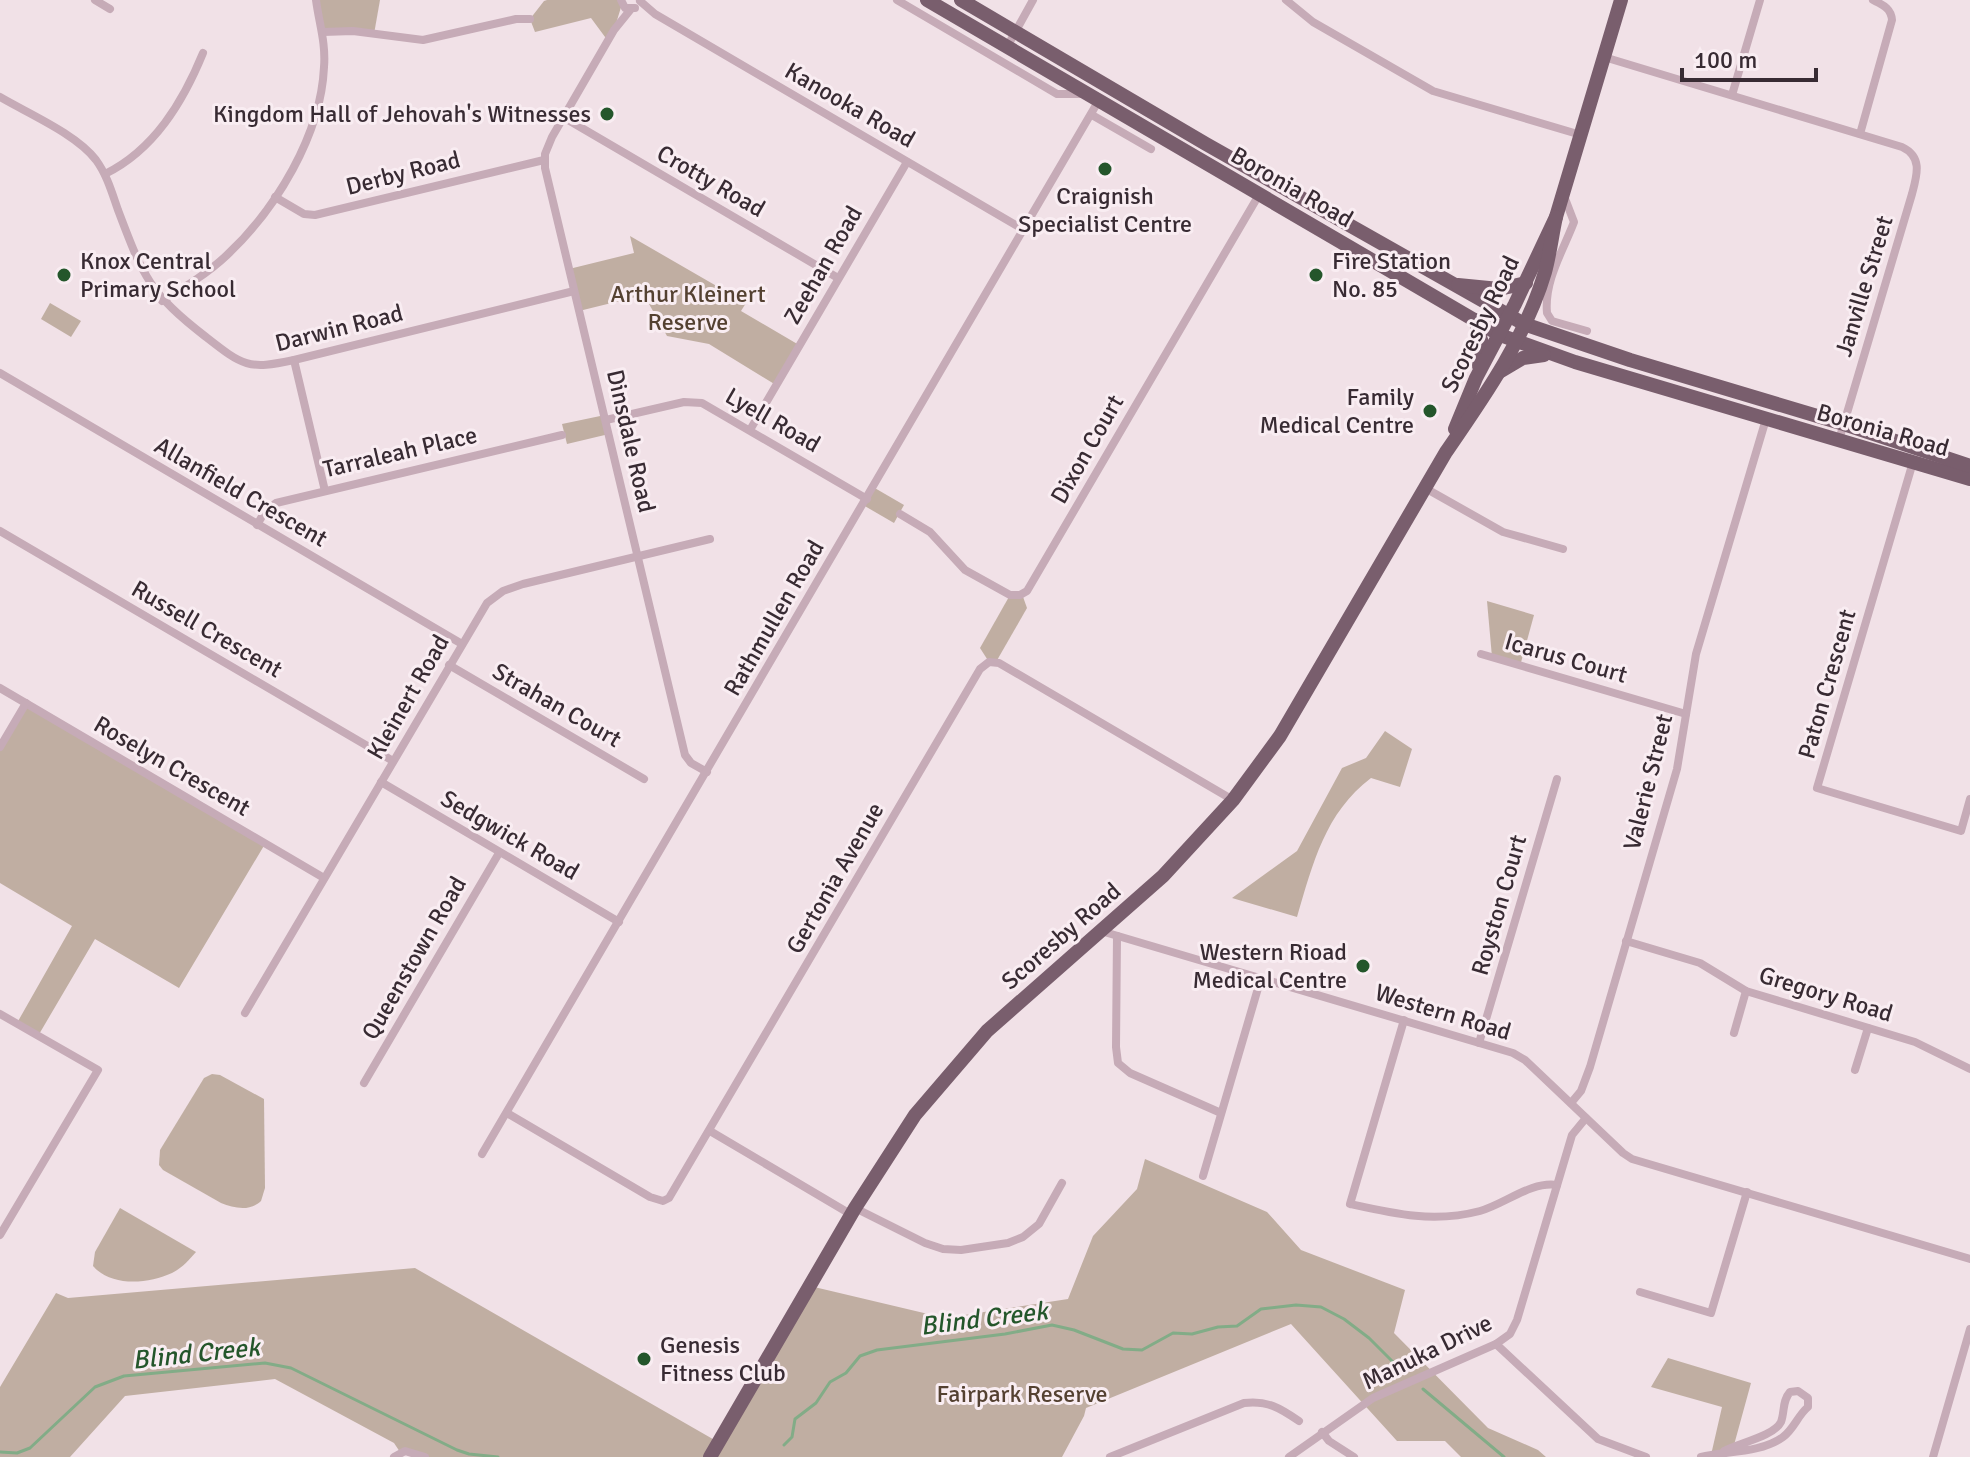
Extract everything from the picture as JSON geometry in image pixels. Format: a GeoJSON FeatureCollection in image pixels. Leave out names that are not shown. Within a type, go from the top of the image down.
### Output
{"type":"FeatureCollection","features":[{"type":"Feature","properties":{"kind":"main road","name":"Boronia Road"},"geometry":{"type":"LineString","coordinates":[[927,0],[1515,342],[1970,479]]}},
{"type":"Feature","properties":{"kind":"main road","name":"Boronia Road"},"geometry":{"type":"LineString","coordinates":[[961,0],[1524,324],[1970,466]]}},
{"type":"Feature","properties":{"kind":"main road","name":"Scoresby Road"},"geometry":{"type":"LineString","coordinates":[[710,1457],[902,1133],[958,1062],[1000,1019],[1183,857],[1233,800],[1280,736],[1524,324],[1545,272],[1556,217],[1621,0]]}},
{"type":"Feature","properties":{"kind":"main road"},"geometry":{"type":"LineString","coordinates":[[1094,97],[1108,86]]}},
{"type":"Feature","properties":{"kind":"main road","name":"Scoresby Road"},"geometry":{"type":"LineString","coordinates":[[1446,452],[1476,378],[1526,283],[1556,217]]}},
{"type":"Feature","properties":{"kind":"main road"},"geometry":{"type":"LineString","coordinates":[[1450,284],[1492,289],[1526,283]]}},
{"type":"Feature","properties":{"kind":"main road"},"geometry":{"type":"LineString","coordinates":[[1475,320],[1482,347],[1476,378]]}},
{"type":"Feature","properties":{"kind":"main road"},"geometry":{"type":"LineString","coordinates":[[1495,376],[1517,360],[1552,354]]}},
{"type":"Feature","properties":{"kind":"street"},"geometry":{"type":"LineString","coordinates":[[95,0],[110,9]]}},
{"type":"Feature","properties":{"kind":"street"},"geometry":{"type":"LineString","coordinates":[[162,301],[206,274],[227,256],[275,197],[300,150],[318,105],[324,69],[323,32],[316,0]]}},
{"type":"Feature","properties":{"kind":"street"},"geometry":{"type":"LineString","coordinates":[[897,0],[1057,94],[1094,97]]}},
{"type":"Feature","properties":{"kind":"street"},"geometry":{"type":"LineString","coordinates":[[1007,47],[1033,0]]}},
{"type":"Feature","properties":{"kind":"street"},"geometry":{"type":"LineString","coordinates":[[1286,0],[1313,22],[1433,91],[1581,135]]}},
{"type":"Feature","properties":{"kind":"street"},"geometry":{"type":"LineString","coordinates":[[1732,95],[1760,0]]}},
{"type":"Feature","properties":{"kind":"street"},"geometry":{"type":"LineString","coordinates":[[1604,57],[1860,134],[1892,20],[1892,12],[1873,0]]}},
{"type":"Feature","properties":{"kind":"street"},"geometry":{"type":"LineString","coordinates":[[614,30],[621,2]]}},
{"type":"Feature","properties":{"kind":"street","name":"Kanooka Road"},"geometry":{"type":"LineString","coordinates":[[621,2],[637,4],[655,14],[1024,230]]}},
{"type":"Feature","properties":{"kind":"street"},"geometry":{"type":"LineString","coordinates":[[544,160],[549,142],[614,30],[637,4]]}},
{"type":"Feature","properties":{"kind":"street"},"geometry":{"type":"LineString","coordinates":[[323,32],[353,31],[423,40],[516,19],[530,19]]}},
{"type":"Feature","properties":{"kind":"street"},"geometry":{"type":"LineString","coordinates":[[105,174],[128,160],[160,130],[188,89],[203,53]]}},
{"type":"Feature","properties":{"kind":"street","name":"Darwin Road"},"geometry":{"type":"LineString","coordinates":[[0,97],[85,149],[105,174],[141,271],[162,301],[216,345],[253,366],[294,360],[574,291]]}},
{"type":"Feature","properties":{"kind":"street","name":"Rathmullen Road"},"geometry":{"type":"LineString","coordinates":[[482,1154],[1092,115],[1094,97]]}},
{"type":"Feature","properties":{"kind":"street"},"geometry":{"type":"LineString","coordinates":[[1092,115],[1151,149]]}},
{"type":"Feature","properties":{"kind":"street","name":"Crotty Road"},"geometry":{"type":"LineString","coordinates":[[563,117],[838,278]]}},
{"type":"Feature","properties":{"kind":"street","name":"Janville Street"},"geometry":{"type":"LineString","coordinates":[[1839,440],[1918,169],[1911,152],[1860,134]]}},
{"type":"Feature","properties":{"kind":"street","name":"Derby Road"},"geometry":{"type":"LineString","coordinates":[[275,197],[304,214],[315,215],[544,160]]}},
{"type":"Feature","properties":{"kind":"street","name":"Dinsdale Road"},"geometry":{"type":"LineString","coordinates":[[544,160],[685,755],[691,763],[707,772]]}},
{"type":"Feature","properties":{"kind":"street","name":"Zeehan Road"},"geometry":{"type":"LineString","coordinates":[[750,430],[907,162]]}},
{"type":"Feature","properties":{"kind":"street","name":"Dixon Court"},"geometry":{"type":"LineString","coordinates":[[900,514],[930,532],[965,570],[1010,595],[1027,591],[1260,193]]}},
{"type":"Feature","properties":{"kind":"street"},"geometry":{"type":"LineString","coordinates":[[1563,195],[1574,222],[1549,290],[1547,313],[1552,321],[1587,331]]}},
{"type":"Feature","properties":{"kind":"street"},"geometry":{"type":"LineString","coordinates":[[294,360],[325,491]]}},
{"type":"Feature","properties":{"kind":"street","name":"Allanfield Crescent"},"geometry":{"type":"LineString","coordinates":[[0,373],[462,644]]}},
{"type":"Feature","properties":{"kind":"street","name":"Lyell Road"},"geometry":{"type":"LineString","coordinates":[[606,420],[696,401],[708,405],[867,499]]}},
{"type":"Feature","properties":{"kind":"street","name":"Valerie Street"},"geometry":{"type":"LineString","coordinates":[[1571,1103],[1581,1091],[1677,769],[1696,654],[1766,419]]}},
{"type":"Feature","properties":{"kind":"street","name":"Tarraleah Place"},"geometry":{"type":"LineString","coordinates":[[257,525],[272,505],[562,435]]}},
{"type":"Feature","properties":{"kind":"street","name":"Paton Crescent"},"geometry":{"type":"LineString","coordinates":[[1913,462],[1817,788],[1961,831],[1970,799]]}},
{"type":"Feature","properties":{"kind":"street"},"geometry":{"type":"LineString","coordinates":[[1425,488],[1503,532],[1563,549]]}},
{"type":"Feature","properties":{"kind":"street","name":"Russell Crescent"},"geometry":{"type":"LineString","coordinates":[[0,531],[393,761]]}},
{"type":"Feature","properties":{"kind":"street","name":"Kleinert Road"},"geometry":{"type":"LineString","coordinates":[[245,1013],[483,608],[503,591],[523,584],[710,539]]}},
{"type":"Feature","properties":{"kind":"street","name":"Icarus Court"},"geometry":{"type":"LineString","coordinates":[[1481,654],[1686,714]]}},
{"type":"Feature","properties":{"kind":"street","name":"Gertonia Avenue"},"geometry":{"type":"LineString","coordinates":[[507,1113],[658,1200],[666,1200],[710,1131],[986,663],[999,663],[1233,800]]}},
{"type":"Feature","properties":{"kind":"street","name":"Strahan Court"},"geometry":{"type":"LineString","coordinates":[[449,665],[644,779]]}},
{"type":"Feature","properties":{"kind":"street","name":"Roselyn Crescent"},"geometry":{"type":"LineString","coordinates":[[0,688],[324,878]]}},
{"type":"Feature","properties":{"kind":"street"},"geometry":{"type":"LineString","coordinates":[[0,747],[26,703]]}},
{"type":"Feature","properties":{"kind":"street","name":"Royston Court"},"geometry":{"type":"LineString","coordinates":[[1479,1043],[1557,779]]}},
{"type":"Feature","properties":{"kind":"street","name":"Sedgwick Road"},"geometry":{"type":"LineString","coordinates":[[381,782],[619,922]]}},
{"type":"Feature","properties":{"kind":"street","name":"Queenstown Road"},"geometry":{"type":"LineString","coordinates":[[364,1083],[499,853]]}},
{"type":"Feature","properties":{"kind":"street","name":"Western Road"},"geometry":{"type":"LineString","coordinates":[[1101,931],[1522,1057],[1632,1159],[1970,1259]]}},
{"type":"Feature","properties":{"kind":"street"},"geometry":{"type":"LineString","coordinates":[[1117,936],[1118,1063],[1126,1071],[1221,1113]]}},
{"type":"Feature","properties":{"kind":"street","name":"Gregory Road"},"geometry":{"type":"LineString","coordinates":[[1626,941],[1700,963],[1746,991],[1924,1045],[1970,1069]]}},
{"type":"Feature","properties":{"kind":"street"},"geometry":{"type":"LineString","coordinates":[[1203,1176],[1261,978]]}},
{"type":"Feature","properties":{"kind":"street"},"geometry":{"type":"LineString","coordinates":[[1734,1033],[1746,991]]}},
{"type":"Feature","properties":{"kind":"street"},"geometry":{"type":"LineString","coordinates":[[0,1014],[98,1070],[0,1235]]}},
{"type":"Feature","properties":{"kind":"street"},"geometry":{"type":"LineString","coordinates":[[1404,1020],[1350,1204],[1403,1216],[1443,1218],[1488,1208],[1543,1185],[1557,1185]]}},
{"type":"Feature","properties":{"kind":"street"},"geometry":{"type":"LineString","coordinates":[[1855,1070],[1868,1028]]}},
{"type":"Feature","properties":{"kind":"street","name":"Manuka Drive"},"geometry":{"type":"LineString","coordinates":[[1289,1457],[1373,1398],[1505,1339],[1515,1327],[1572,1135],[1586,1118]]}},
{"type":"Feature","properties":{"kind":"street"},"geometry":{"type":"LineString","coordinates":[[710,1131],[854,1211],[934,1247],[952,1250],[1008,1243],[1030,1233],[1039,1224],[1062,1183]]}},
{"type":"Feature","properties":{"kind":"street"},"geometry":{"type":"LineString","coordinates":[[1640,1292],[1711,1313],[1747,1192]]}},
{"type":"Feature","properties":{"kind":"street"},"geometry":{"type":"LineString","coordinates":[[1933,1457],[1970,1329]]}},
{"type":"Feature","properties":{"kind":"street"},"geometry":{"type":"LineString","coordinates":[[1496,1344],[1598,1439],[1646,1457]]}},
{"type":"Feature","properties":{"kind":"street"},"geometry":{"type":"LineString","coordinates":[[1701,1457],[1724,1451],[1776,1428],[1790,1392],[1798,1391],[1808,1398],[1808,1407],[1785,1435],[1745,1451],[1724,1451]]}},
{"type":"Feature","properties":{"kind":"street"},"geometry":{"type":"LineString","coordinates":[[1110,1457],[1244,1403],[1273,1405],[1299,1421]]}},
{"type":"Feature","properties":{"kind":"street"},"geometry":{"type":"LineString","coordinates":[[1322,1432],[1329,1441],[1354,1457]]}},
{"type":"Feature","properties":{"kind":"street"},"geometry":{"type":"LineString","coordinates":[[394,1457],[405,1451],[425,1457]]}},
{"type":"Feature","properties":{"kind":"green space"},"geometry":{"type":"Polygon","coordinates":[[[316,0],[380,0],[374,34],[323,32],[316,0]]]}},
{"type":"Feature","properties":{"kind":"green space"},"geometry":{"type":"Polygon","coordinates":[[[547,0],[619,0],[622,4],[608,41],[591,18],[535,32],[530,19],[547,0]]]}},
{"type":"Feature","properties":{"kind":"green space","name":"Arthur Kleinert Reserve"},"geometry":{"type":"Polygon","coordinates":[[[630,236],[746,303],[741,311],[799,345],[776,385],[709,344],[667,336],[644,295],[579,311],[569,269],[634,253],[630,236]]]}},
{"type":"Feature","properties":{"kind":"green space"},"geometry":{"type":"Polygon","coordinates":[[[50,303],[81,321],[71,337],[41,319],[50,303]]]}},
{"type":"Feature","properties":{"kind":"green space"},"geometry":{"type":"Polygon","coordinates":[[[605,415],[609,434],[567,444],[562,424],[605,415]]]}},
{"type":"Feature","properties":{"kind":"green space"},"geometry":{"type":"Polygon","coordinates":[[[873,487],[904,505],[894,523],[863,505],[873,487]]]}},
{"type":"Feature","properties":{"kind":"green space"},"geometry":{"type":"Polygon","coordinates":[[[1022,594],[1027,608],[996,662],[989,662],[980,648],[1010,595],[1022,594]]]}},
{"type":"Feature","properties":{"kind":"green space"},"geometry":{"type":"Polygon","coordinates":[[[1487,601],[1534,615],[1520,666],[1492,657],[1487,601]]]}},
{"type":"Feature","properties":{"kind":"green space"},"geometry":{"type":"Polygon","coordinates":[[[26,703],[265,844],[179,988],[95,939],[38,1036],[17,1023],[72,926],[0,883],[0,747],[26,703]]]}},
{"type":"Feature","properties":{"kind":"green space"},"geometry":{"type":"Polygon","coordinates":[[[1385,731],[1412,749],[1400,787],[1371,778],[1342,807],[1323,840],[1297,917],[1232,898],[1297,851],[1342,768],[1366,758],[1385,731]]]}},
{"type":"Feature","properties":{"kind":"green space"},"geometry":{"type":"Polygon","coordinates":[[[212,1074],[220,1075],[264,1099],[265,1188],[261,1201],[252,1207],[221,1203],[159,1165],[160,1150],[204,1078],[212,1074]]]}},
{"type":"Feature","properties":{"kind":"green space","name":"Fairpark Reserve"},"geometry":{"type":"Polygon","coordinates":[[[1145,1159],[1267,1212],[1301,1250],[1405,1290],[1394,1333],[1488,1428],[1538,1450],[1546,1457],[1461,1457],[1445,1441],[1397,1441],[1291,1324],[1086,1408],[1062,1457],[425,1457],[400,1452],[394,1443],[275,1379],[125,1396],[70,1457],[0,1457],[0,1387],[56,1293],[68,1298],[415,1268],[718,1442],[810,1286],[945,1318],[1068,1299],[1093,1236],[1137,1189],[1145,1159]]]}},
{"type":"Feature","properties":{"kind":"green space"},"geometry":{"type":"Polygon","coordinates":[[[120,1208],[196,1252],[176,1271],[152,1280],[130,1282],[101,1273],[93,1266],[95,1252],[120,1208]]]}},
{"type":"Feature","properties":{"kind":"green space"},"geometry":{"type":"Polygon","coordinates":[[[1668,1358],[1751,1383],[1734,1445],[1711,1455],[1722,1407],[1651,1387],[1668,1358]]]}},
{"type":"Feature","properties":{"kind":"waterway","name":"Blind Creek"},"geometry":{"type":"LineString","coordinates":[[784,1445],[792,1437],[795,1419],[816,1403],[830,1382],[846,1373],[860,1356],[877,1350],[1052,1325],[1123,1349],[1142,1350],[1173,1333],[1192,1334],[1237,1326],[1261,1309],[1296,1305],[1321,1307],[1369,1338],[1403,1372]]}},
{"type":"Feature","properties":{"kind":"waterway","name":"Blind Creek"},"geometry":{"type":"LineString","coordinates":[[0,1452],[17,1453],[30,1448],[95,1387],[124,1376],[265,1363],[291,1368],[457,1450],[498,1457]]}},
{"type":"Feature","properties":{"kind":"waterway","name":"Blind Creek"},"geometry":{"type":"LineString","coordinates":[[1423,1389],[1504,1457]]}},
{"type":"Feature","properties":{"kind":"place","name":"Kingdom Hall of Jehovah's Witnesses"},"geometry":{"type":"Point","coordinates":[607,114]}},
{"type":"Feature","properties":{"kind":"place","name":"Craignish Specialist Centre"},"geometry":{"type":"Point","coordinates":[1105,169]}},
{"type":"Feature","properties":{"kind":"place","name":"Knox Central Primary School"},"geometry":{"type":"Point","coordinates":[64,275]}},
{"type":"Feature","properties":{"kind":"place","name":"Fire Station No. 85"},"geometry":{"type":"Point","coordinates":[1316,275]}},
{"type":"Feature","properties":{"kind":"place","name":"Family Medical Centre"},"geometry":{"type":"Point","coordinates":[1430,411]}},
{"type":"Feature","properties":{"kind":"place","name":"Western Rioad Medical Centre"},"geometry":{"type":"Point","coordinates":[1363,966]}},
{"type":"Feature","properties":{"kind":"place","name":"Genesis Fitness Club"},"geometry":{"type":"Point","coordinates":[644,1359]}}]}
